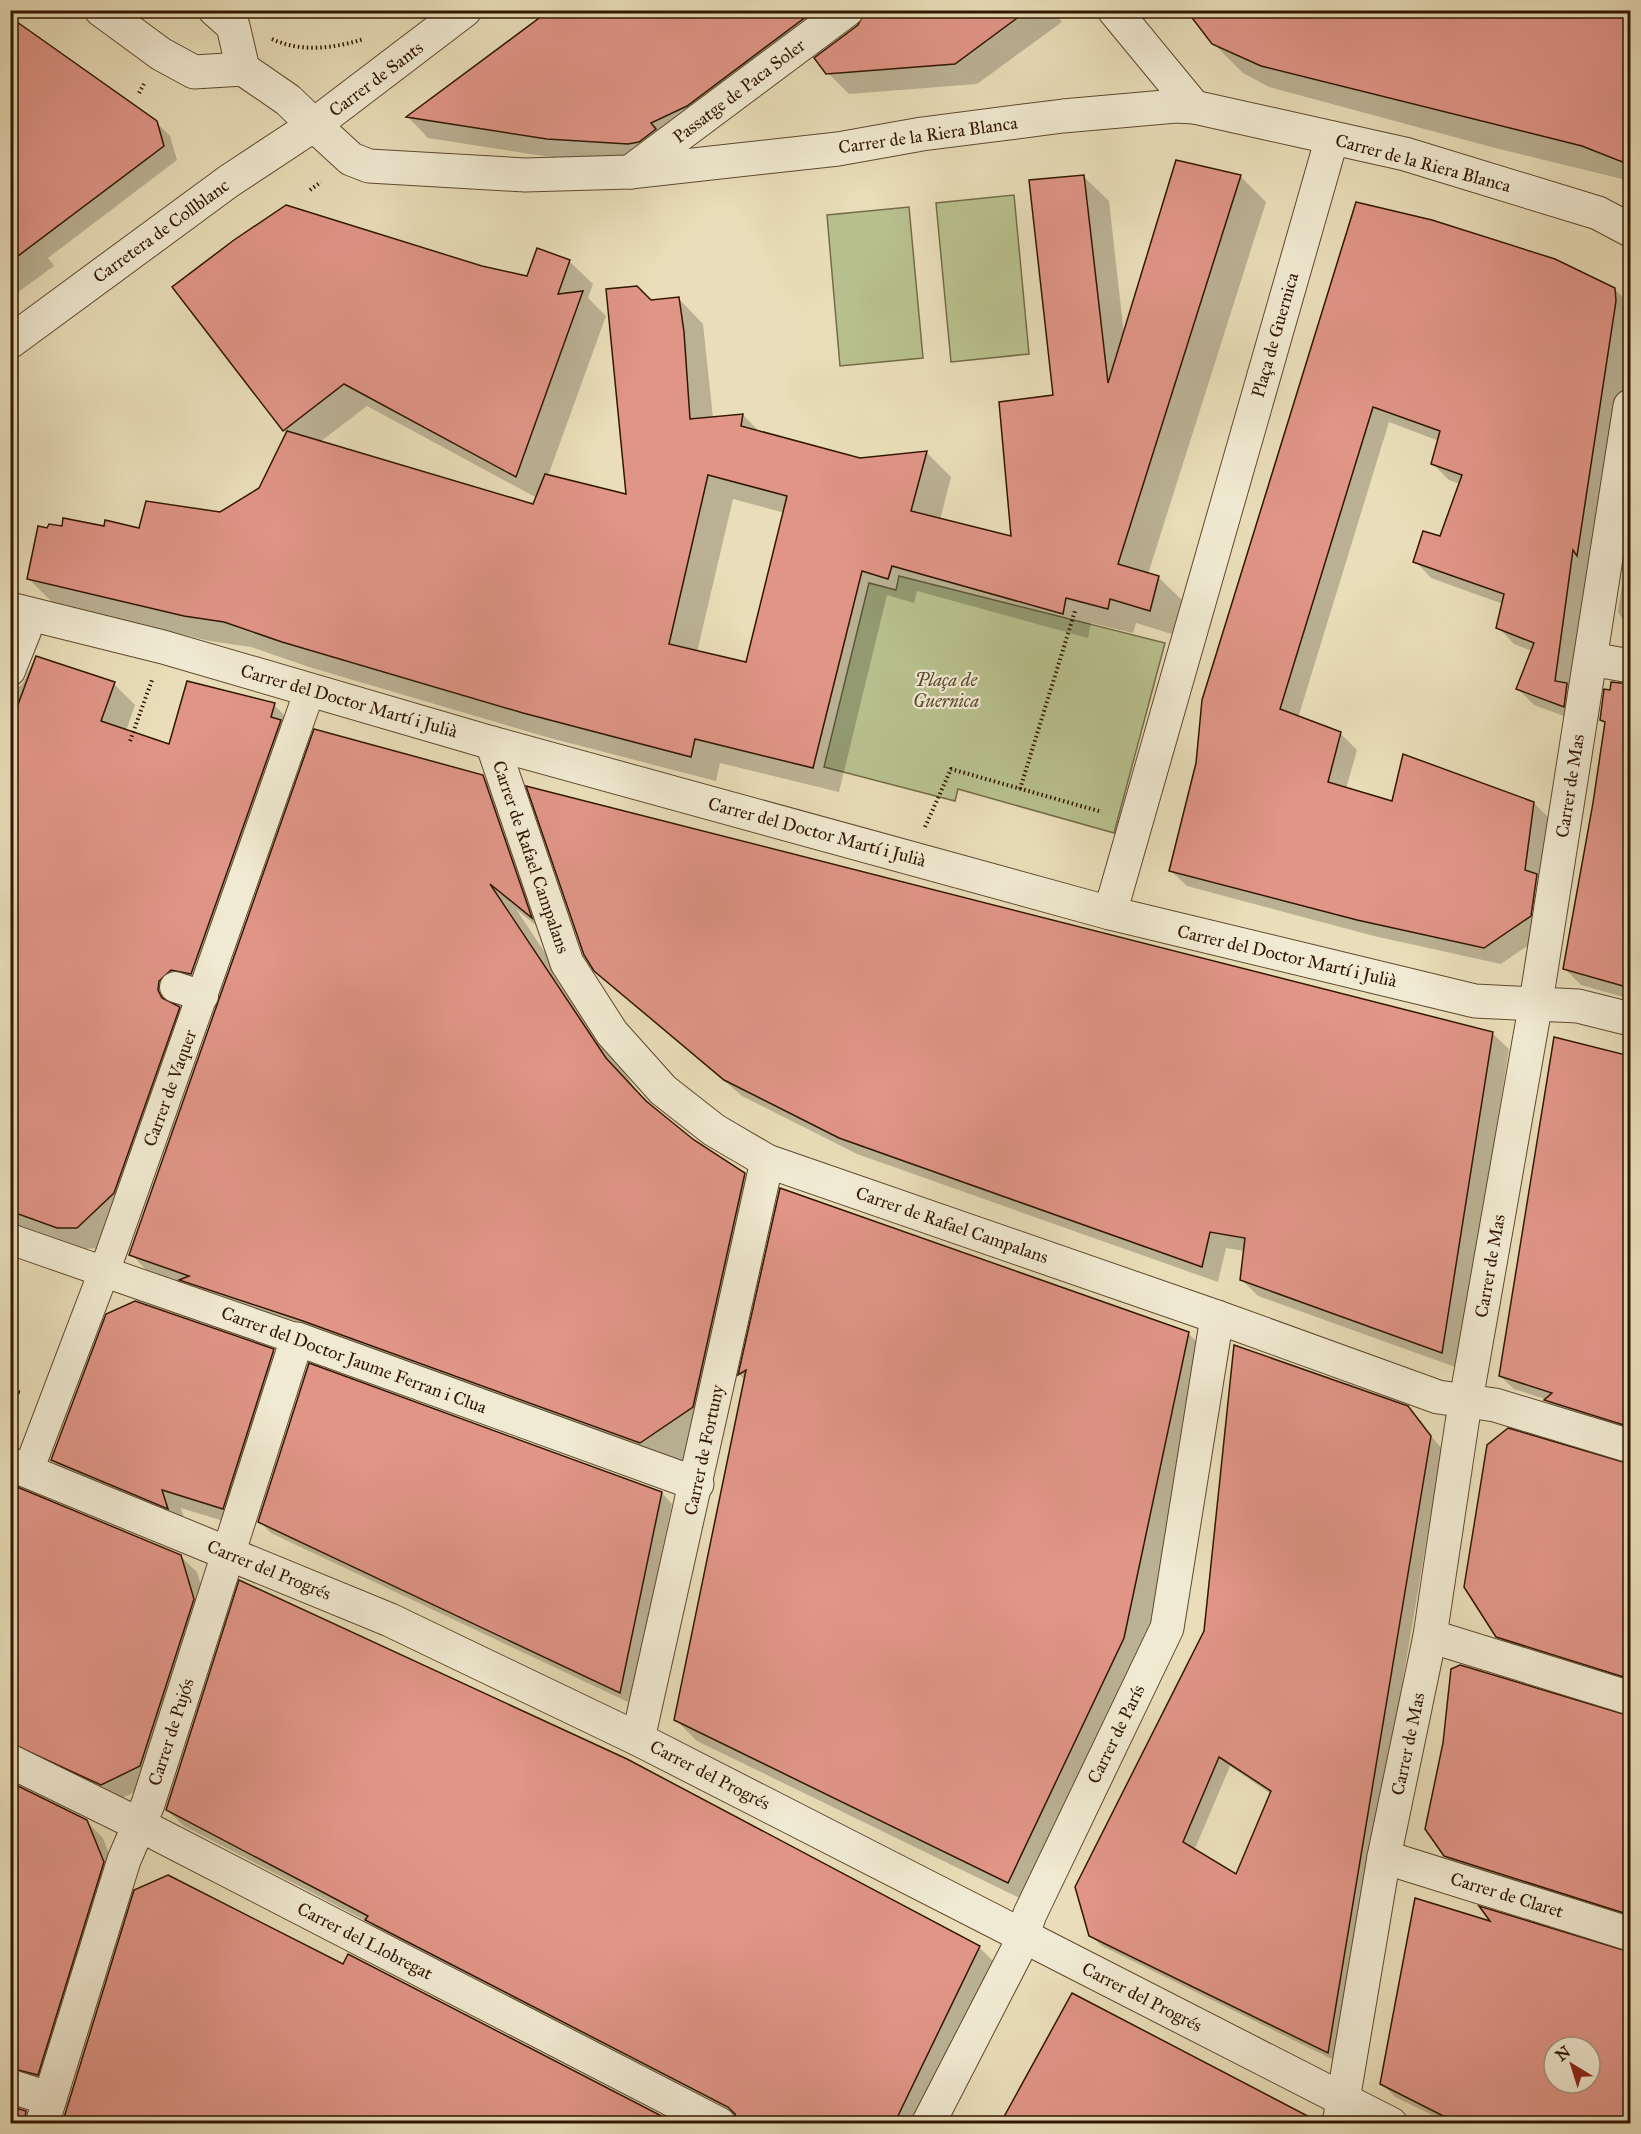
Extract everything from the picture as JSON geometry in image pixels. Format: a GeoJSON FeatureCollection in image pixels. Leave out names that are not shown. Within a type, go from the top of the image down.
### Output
{"type":"FeatureCollection","features":[{"type":"Feature","properties":{"kind":"street"},"geometry":{"type":"LineString","coordinates":[[101,10],[161,54],[194,72],[243,69],[233,26],[215,10]]}},
{"type":"Feature","properties":{"kind":"street","name":"Carrer de Sants"},"geometry":{"type":"LineString","coordinates":[[314,125],[465,10]]}},
{"type":"Feature","properties":{"kind":"street","name":"Passatge de Paca Soler"},"geometry":{"type":"LineString","coordinates":[[630,172],[847,10]]}},
{"type":"Feature","properties":{"kind":"street"},"geometry":{"type":"LineString","coordinates":[[1114,10],[1194,107]]}},
{"type":"Feature","properties":{"kind":"street","name":"Carrer de la Riera Blanca"},"geometry":{"type":"LineString","coordinates":[[243,69],[288,100],[351,159],[369,166],[525,175],[630,172],[838,149],[922,134],[1063,116],[1194,107],[1406,154],[1598,213],[1630,230]]}},
{"type":"Feature","properties":{"kind":"street","name":"Carretera de Collblanc"},"geometry":{"type":"LineString","coordinates":[[10,342],[229,181],[314,125]]}},
{"type":"Feature","properties":{"kind":"street","name":"Plaça de Guernica"},"geometry":{"type":"LineString","coordinates":[[1110,913],[1332,138]]}},
{"type":"Feature","properties":{"kind":"street","name":"Carrer de Mas"},"geometry":{"type":"LineString","coordinates":[[1341,2111],[1384,1857],[1430,1636],[1466,1401],[1536,1002],[1630,406]]}},
{"type":"Feature","properties":{"kind":"street"},"geometry":{"type":"LineString","coordinates":[[10,670],[18,620]]}},
{"type":"Feature","properties":{"kind":"street","name":"Carrer del Doctor Martí i Julià"},"geometry":{"type":"LineString","coordinates":[[18,620],[197,656],[492,743],[1110,913],[1475,1000],[1578,1006],[1630,1019]]}},
{"type":"Feature","properties":{"kind":"street"},"geometry":{"type":"LineString","coordinates":[[1591,658],[1630,666]]}},
{"type":"Feature","properties":{"kind":"street","name":"Carrer de Vaquer"},"geometry":{"type":"LineString","coordinates":[[19,1468],[104,1272],[306,702]]}},
{"type":"Feature","properties":{"kind":"street","name":"Carrer de Rafael Campalans"},"geometry":{"type":"LineString","coordinates":[[492,743],[539,888],[567,963],[612,1033],[663,1090],[714,1130],[767,1161],[1217,1317],[1438,1397],[1495,1405],[1630,1446]]}},
{"type":"Feature","properties":{"kind":"street"},"geometry":{"type":"LineString","coordinates":[[175,987],[203,996]]}},
{"type":"Feature","properties":{"kind":"street","name":"Carrer de Fortuny"},"geometry":{"type":"LineString","coordinates":[[638,1739],[697,1484],[767,1161]]}},
{"type":"Feature","properties":{"kind":"street","name":"Carrer del Doctor Jaume Ferran i Clua"},"geometry":{"type":"LineString","coordinates":[[10,1239],[297,1339],[697,1484]]}},
{"type":"Feature","properties":{"kind":"street","name":"Carrer de París"},"geometry":{"type":"LineString","coordinates":[[928,2124],[1017,1951],[1022,1935],[1167,1628],[1217,1317]]}},
{"type":"Feature","properties":{"kind":"street","name":"Carrer de Pujós"},"geometry":{"type":"LineString","coordinates":[[46,2111],[138,1824],[148,1804],[297,1339]]}},
{"type":"Feature","properties":{"kind":"street","name":"Carrer del Progrés"},"geometry":{"type":"LineString","coordinates":[[19,1468],[390,1620],[638,1739],[1022,1935],[1341,2111],[1391,2124]]}},
{"type":"Feature","properties":{"kind":"street"},"geometry":{"type":"LineString","coordinates":[[1430,1636],[1630,1698]]}},
{"type":"Feature","properties":{"kind":"street","name":"Carrer del Llobregat"},"geometry":{"type":"LineString","coordinates":[[10,1761],[138,1824],[719,2124]]}},
{"type":"Feature","properties":{"kind":"street","name":"Carrer de Claret"},"geometry":{"type":"LineString","coordinates":[[1384,1857],[1630,1934]]}},
{"type":"Feature","properties":{"kind":"street"},"geometry":{"type":"LineString","coordinates":[[10,2086],[46,2111]]}},
{"type":"Feature","properties":{"kind":"path"},"geometry":{"type":"LineString","coordinates":[[263,35],[283,44],[333,48],[375,37]]}},
{"type":"Feature","properties":{"kind":"path"},"geometry":{"type":"LineString","coordinates":[[310,190],[321,182]]}},
{"type":"Feature","properties":{"kind":"path"},"geometry":{"type":"LineString","coordinates":[[1020,789],[1075,611]]}},
{"type":"Feature","properties":{"kind":"path"},"geometry":{"type":"LineString","coordinates":[[130,741],[155,672]]}},
{"type":"Feature","properties":{"kind":"path"},"geometry":{"type":"LineString","coordinates":[[922,836],[951,769],[1107,814]]}},
{"type":"Feature","properties":{"kind":"green space"},"geometry":{"type":"Polygon","coordinates":[[[1014,195],[1029,354],[951,362],[936,203],[1014,195]]]}},
{"type":"Feature","properties":{"kind":"green space"},"geometry":{"type":"Polygon","coordinates":[[[909,207],[923,358],[840,366],[827,215],[909,207]]]}},
{"type":"Feature","properties":{"kind":"green space","name":"Plaça de Guernica"},"geometry":{"type":"Polygon","coordinates":[[[899,576],[1165,643],[1114,833],[958,789],[955,801],[824,767],[869,583],[896,590],[899,576]]]}},
{"type":"Feature","properties":{"kind":"building"},"geometry":{"type":"Polygon","coordinates":[[[550,10],[815,10],[687,106],[651,123],[656,129],[639,142],[628,144],[547,139],[406,117],[550,10]]]}},
{"type":"Feature","properties":{"kind":"building"},"geometry":{"type":"Polygon","coordinates":[[[865,10],[1028,10],[955,64],[826,74],[814,58],[858,25],[865,10]]]}},
{"type":"Feature","properties":{"kind":"building"},"geometry":{"type":"Polygon","coordinates":[[[1186,10],[1630,10],[1630,165],[1582,146],[1261,66],[1212,44],[1186,10]]]}},
{"type":"Feature","properties":{"kind":"building"},"geometry":{"type":"Polygon","coordinates":[[[10,17],[157,121],[164,146],[10,262],[10,17]]]}},
{"type":"Feature","properties":{"kind":"building"},"geometry":{"type":"Polygon","coordinates":[[[1176,160],[1241,175],[1118,564],[1159,576],[1150,611],[1110,599],[1108,609],[1066,598],[1063,614],[892,566],[888,579],[862,571],[813,768],[695,739],[691,757],[523,713],[282,642],[224,622],[184,616],[27,579],[38,526],[47,528],[49,524],[62,526],[63,518],[104,526],[105,520],[139,528],[146,501],[220,512],[259,488],[287,431],[533,504],[545,474],[626,494],[606,289],[637,286],[651,300],[679,297],[684,332],[690,419],[743,414],[741,426],[860,458],[927,451],[911,511],[1011,536],[999,402],[1053,395],[1029,180],[1084,175],[1108,383],[1176,160]],[[708,475],[669,644],[746,662],[787,496],[708,475]]]}},
{"type":"Feature","properties":{"kind":"building"},"geometry":{"type":"Polygon","coordinates":[[[1356,202],[1432,220],[1555,259],[1615,288],[1616,301],[1577,556],[1573,550],[1555,681],[1567,683],[1564,707],[1516,689],[1534,643],[1496,628],[1504,594],[1413,562],[1423,531],[1440,536],[1462,475],[1431,464],[1440,431],[1373,407],[1280,709],[1341,732],[1328,782],[1392,801],[1403,754],[1534,802],[1525,870],[1537,874],[1531,916],[1484,948],[1357,920],[1169,871],[1196,763],[1202,700],[1356,202]]]}},
{"type":"Feature","properties":{"kind":"building"},"geometry":{"type":"Polygon","coordinates":[[[286,205],[482,266],[527,276],[537,248],[570,260],[558,294],[583,291],[516,477],[344,384],[283,431],[172,287],[234,240],[286,205]]]}},
{"type":"Feature","properties":{"kind":"building"},"geometry":{"type":"Polygon","coordinates":[[[36,656],[115,682],[101,721],[169,744],[187,681],[275,703],[271,717],[281,720],[191,974],[171,970],[159,981],[158,990],[162,998],[180,1007],[114,1193],[77,1228],[57,1228],[10,1211],[10,726],[36,656]]]}},
{"type":"Feature","properties":{"kind":"building"},"geometry":{"type":"Polygon","coordinates":[[[1611,682],[1630,684],[1630,988],[1563,969],[1605,722],[1600,720],[1604,689],[1610,690],[1611,682]]]}},
{"type":"Feature","properties":{"kind":"building"},"geometry":{"type":"Polygon","coordinates":[[[314,729],[483,775],[532,918],[490,884],[606,1058],[646,1101],[694,1140],[745,1173],[693,1407],[640,1443],[303,1321],[179,1280],[189,1276],[129,1255],[314,729]]]}},
{"type":"Feature","properties":{"kind":"building"},"geometry":{"type":"Polygon","coordinates":[[[526,786],[1493,1032],[1442,1353],[1240,1280],[1245,1238],[1210,1232],[1202,1267],[839,1138],[724,1080],[594,971],[584,955],[526,786]]]}},
{"type":"Feature","properties":{"kind":"building"},"geometry":{"type":"Polygon","coordinates":[[[1554,1037],[1630,1056],[1630,1427],[1544,1400],[1552,1393],[1499,1376],[1554,1037]]]}},
{"type":"Feature","properties":{"kind":"building"},"geometry":{"type":"Polygon","coordinates":[[[780,1188],[1189,1332],[1124,1638],[1008,1883],[674,1720],[746,1370],[738,1375],[780,1188]]]}},
{"type":"Feature","properties":{"kind":"building"},"geometry":{"type":"Polygon","coordinates":[[[135,1301],[274,1349],[223,1509],[162,1490],[168,1509],[51,1460],[106,1314],[135,1301]]]}},
{"type":"Feature","properties":{"kind":"building"},"geometry":{"type":"Polygon","coordinates":[[[1234,1345],[1408,1406],[1431,1436],[1328,2053],[1089,1936],[1075,1887],[1204,1631],[1234,1345]],[[1219,1757],[1183,1842],[1236,1874],[1271,1791],[1219,1757]]]}},
{"type":"Feature","properties":{"kind":"building"},"geometry":{"type":"Polygon","coordinates":[[[309,1363],[662,1492],[620,1693],[258,1522],[309,1363]]]}},
{"type":"Feature","properties":{"kind":"building"},"geometry":{"type":"Polygon","coordinates":[[[1508,1428],[1630,1464],[1630,1679],[1496,1637],[1464,1587],[1487,1445],[1508,1428]]]}},
{"type":"Feature","properties":{"kind":"building"},"geometry":{"type":"Polygon","coordinates":[[[10,1484],[181,1555],[194,1599],[140,1766],[101,1785],[10,1743],[10,1484]]]}},
{"type":"Feature","properties":{"kind":"building"},"geometry":{"type":"Polygon","coordinates":[[[239,1580],[627,1759],[980,1946],[894,2124],[738,2124],[735,2114],[728,2107],[365,1920],[368,1916],[166,1810],[239,1580]]]}},
{"type":"Feature","properties":{"kind":"building"},"geometry":{"type":"Polygon","coordinates":[[[1460,1665],[1630,1716],[1630,1915],[1444,1856],[1425,1829],[1443,1743],[1451,1669],[1460,1665]]]}},
{"type":"Feature","properties":{"kind":"building"},"geometry":{"type":"Polygon","coordinates":[[[10,1782],[87,1820],[104,1862],[38,2075],[10,2068],[10,1782]]]}},
{"type":"Feature","properties":{"kind":"building"},"geometry":{"type":"Polygon","coordinates":[[[168,1875],[343,1964],[348,1954],[677,2124],[62,2124],[134,1890],[168,1875]]]}},
{"type":"Feature","properties":{"kind":"building"},"geometry":{"type":"Polygon","coordinates":[[[1415,1898],[1490,1921],[1479,1906],[1630,1952],[1630,2124],[1459,2124],[1380,2084],[1415,1898]]]}},
{"type":"Feature","properties":{"kind":"building"},"geometry":{"type":"Polygon","coordinates":[[[1072,1993],[1321,2123],[1321,2124],[1000,2124],[1072,1993]]]}},
{"type":"Feature","properties":{"kind":"building"},"geometry":{"type":"Polygon","coordinates":[[[10,2106],[26,2111],[24,2124],[10,2124],[10,2106]]]}}]}
